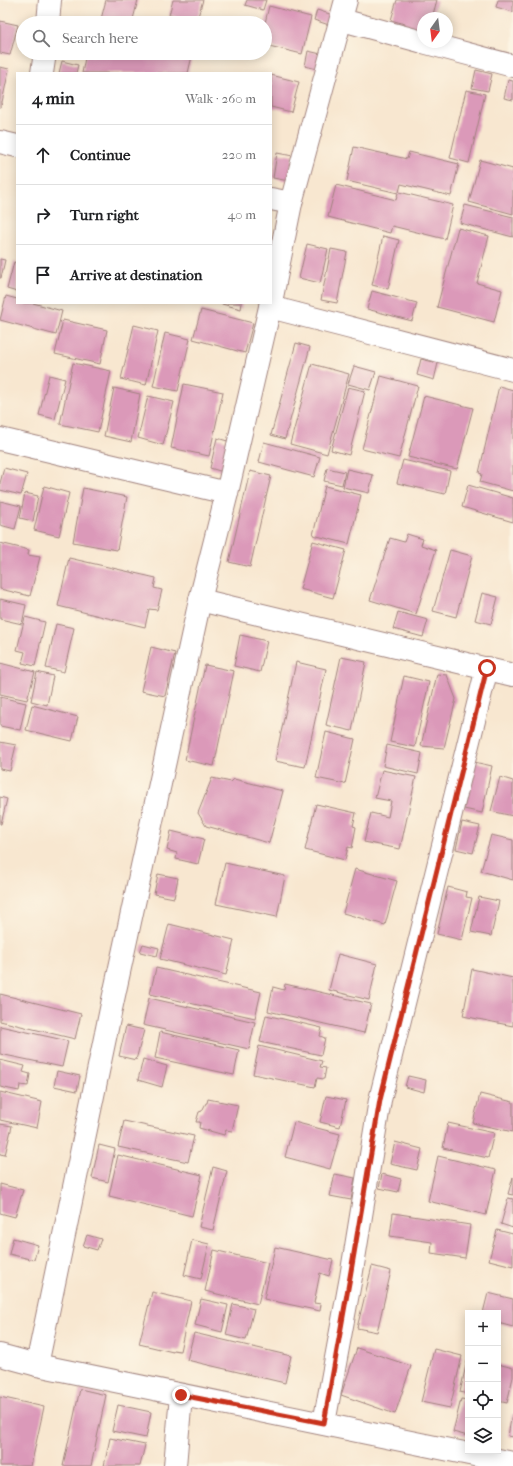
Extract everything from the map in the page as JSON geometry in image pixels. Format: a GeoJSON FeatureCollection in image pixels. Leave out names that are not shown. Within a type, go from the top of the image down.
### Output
{"type":"FeatureCollection","features":[{"type":"Feature","properties":{"kind":"street"},"geometry":{"type":"LineString","coordinates":[[49,16],[50,0]]}},
{"type":"Feature","properties":{"kind":"street"},"geometry":{"type":"LineString","coordinates":[[272,288],[281,201],[344,10],[417,40]]}},
{"type":"Feature","properties":{"kind":"street"},"geometry":{"type":"LineString","coordinates":[[446,48],[513,66]]}},
{"type":"Feature","properties":{"kind":"street"},"geometry":{"type":"LineString","coordinates":[[42,72],[44,60]]}},
{"type":"Feature","properties":{"kind":"street"},"geometry":{"type":"LineString","coordinates":[[0,142],[16,146]]}},
{"type":"Feature","properties":{"kind":"street"},"geometry":{"type":"LineString","coordinates":[[37,1365],[111,1009],[200,600],[227,493],[270,304]]}},
{"type":"Feature","properties":{"kind":"street"},"geometry":{"type":"LineString","coordinates":[[270,307],[513,370]]}},
{"type":"Feature","properties":{"kind":"street"},"geometry":{"type":"LineString","coordinates":[[0,439],[227,493]]}},
{"type":"Feature","properties":{"kind":"street"},"geometry":{"type":"LineString","coordinates":[[200,600],[513,675]]}},
{"type":"Feature","properties":{"kind":"street"},"geometry":{"type":"LineString","coordinates":[[324,1423],[380,1100],[487,668]]}},
{"type":"Feature","properties":{"kind":"street"},"geometry":{"type":"LineString","coordinates":[[0,1355],[37,1365],[513,1463]]}},
{"type":"Feature","properties":{"kind":"street"},"geometry":{"type":"LineString","coordinates":[[175,1466],[181,1395]]}},
{"type":"Feature","properties":{"kind":"building"},"geometry":{"type":"Polygon","coordinates":[[[106,0],[138,0],[134,16],[102,16],[106,0]]]}},
{"type":"Feature","properties":{"kind":"building"},"geometry":{"type":"Polygon","coordinates":[[[173,0],[203,0],[198,16],[169,15],[173,0]]]}},
{"type":"Feature","properties":{"kind":"building"},"geometry":{"type":"Polygon","coordinates":[[[247,0],[266,0],[263,10],[245,5],[247,0]]]}},
{"type":"Feature","properties":{"kind":"building"},"geometry":{"type":"Polygon","coordinates":[[[397,0],[437,0],[434,12],[417,12],[417,33],[404,29],[405,24],[391,20],[397,0]]]}},
{"type":"Feature","properties":{"kind":"building"},"geometry":{"type":"Polygon","coordinates":[[[498,0],[513,0],[513,12],[496,7],[498,0]]]}},
{"type":"Feature","properties":{"kind":"building"},"geometry":{"type":"Polygon","coordinates":[[[269,6],[311,17],[302,54],[272,47],[272,16],[267,16],[269,6]]]}},
{"type":"Feature","properties":{"kind":"building"},"geometry":{"type":"Polygon","coordinates":[[[317,10],[333,15],[329,25],[314,20],[317,10]]]}},
{"type":"Feature","properties":{"kind":"building"},"geometry":{"type":"Polygon","coordinates":[[[0,21],[16,25],[16,32],[10,55],[0,53],[0,21]]]}},
{"type":"Feature","properties":{"kind":"building"},"geometry":{"type":"Polygon","coordinates":[[[308,51],[321,54],[317,69],[305,66],[308,51]]]}},
{"type":"Feature","properties":{"kind":"building"},"geometry":{"type":"Polygon","coordinates":[[[85,60],[191,60],[188,72],[82,72],[85,60]]]}},
{"type":"Feature","properties":{"kind":"building"},"geometry":{"type":"Polygon","coordinates":[[[62,61],[78,65],[76,72],[59,72],[62,61]]]}},
{"type":"Feature","properties":{"kind":"building"},"geometry":{"type":"Polygon","coordinates":[[[0,67],[9,69],[1,107],[0,107],[0,67]]]}},
{"type":"Feature","properties":{"kind":"building"},"geometry":{"type":"Polygon","coordinates":[[[476,70],[492,74],[488,91],[472,88],[476,70]]]}},
{"type":"Feature","properties":{"kind":"building"},"geometry":{"type":"Polygon","coordinates":[[[272,75],[299,82],[291,112],[272,107],[272,75]]]}},
{"type":"Feature","properties":{"kind":"building"},"geometry":{"type":"Polygon","coordinates":[[[508,80],[513,81],[513,100],[504,98],[508,80]]]}},
{"type":"Feature","properties":{"kind":"building"},"geometry":{"type":"Polygon","coordinates":[[[466,90],[485,94],[469,163],[450,158],[466,90]]]}},
{"type":"Feature","properties":{"kind":"building"},"geometry":{"type":"Polygon","coordinates":[[[354,147],[407,159],[409,152],[459,164],[451,196],[401,184],[399,192],[453,205],[445,239],[392,226],[390,233],[328,217],[336,185],[396,200],[398,193],[347,181],[354,147]]]}},
{"type":"Feature","properties":{"kind":"building"},"geometry":{"type":"Polygon","coordinates":[[[277,153],[293,156],[289,181],[273,178],[277,153]]]}},
{"type":"Feature","properties":{"kind":"building"},"geometry":{"type":"Polygon","coordinates":[[[480,160],[513,169],[513,214],[469,202],[480,160]]]}},
{"type":"Feature","properties":{"kind":"building"},"geometry":{"type":"Polygon","coordinates":[[[465,205],[513,217],[513,237],[460,223],[465,205]]]}},
{"type":"Feature","properties":{"kind":"building"},"geometry":{"type":"Polygon","coordinates":[[[458,228],[489,236],[477,283],[502,290],[494,322],[437,307],[458,228]]]}},
{"type":"Feature","properties":{"kind":"building"},"geometry":{"type":"Polygon","coordinates":[[[383,236],[399,240],[388,289],[372,285],[383,236]]]}},
{"type":"Feature","properties":{"kind":"building"},"geometry":{"type":"Polygon","coordinates":[[[307,244],[328,249],[320,283],[299,278],[307,244]]]}},
{"type":"Feature","properties":{"kind":"building"},"geometry":{"type":"Polygon","coordinates":[[[331,249],[347,252],[337,303],[321,300],[331,249]]]}},
{"type":"Feature","properties":{"kind":"building"},"geometry":{"type":"Polygon","coordinates":[[[0,259],[5,260],[1,278],[0,278],[0,259]]]}},
{"type":"Feature","properties":{"kind":"building"},"geometry":{"type":"Polygon","coordinates":[[[14,262],[16,263],[16,292],[7,289],[14,262]]]}},
{"type":"Feature","properties":{"kind":"building"},"geometry":{"type":"Polygon","coordinates":[[[372,291],[417,303],[412,321],[367,309],[372,291]]]}},
{"type":"Feature","properties":{"kind":"building"},"geometry":{"type":"Polygon","coordinates":[[[6,296],[16,299],[16,304],[37,304],[62,311],[56,335],[0,320],[6,296]]]}},
{"type":"Feature","properties":{"kind":"building"},"geometry":{"type":"Polygon","coordinates":[[[222,304],[242,304],[241,309],[222,304]]]}},
{"type":"Feature","properties":{"kind":"building"},"geometry":{"type":"Polygon","coordinates":[[[201,310],[253,323],[245,353],[193,339],[201,310]]]}},
{"type":"Feature","properties":{"kind":"building"},"geometry":{"type":"Polygon","coordinates":[[[63,320],[107,330],[100,364],[55,354],[63,320]]]}},
{"type":"Feature","properties":{"kind":"building"},"geometry":{"type":"Polygon","coordinates":[[[134,325],[158,331],[146,385],[121,379],[134,325]]]}},
{"type":"Feature","properties":{"kind":"building"},"geometry":{"type":"Polygon","coordinates":[[[165,333],[190,339],[178,391],[153,386],[165,333]]]}},
{"type":"Feature","properties":{"kind":"building"},"geometry":{"type":"Polygon","coordinates":[[[296,343],[310,347],[285,439],[271,435],[296,343]]]}},
{"type":"Feature","properties":{"kind":"building"},"geometry":{"type":"Polygon","coordinates":[[[421,359],[438,363],[434,380],[417,375],[421,359]]]}},
{"type":"Feature","properties":{"kind":"building"},"geometry":{"type":"Polygon","coordinates":[[[73,363],[111,371],[98,432],[60,424],[73,363]]]}},
{"type":"Feature","properties":{"kind":"building"},"geometry":{"type":"Polygon","coordinates":[[[312,364],[349,374],[327,454],[290,444],[312,364]]]}},
{"type":"Feature","properties":{"kind":"building"},"geometry":{"type":"Polygon","coordinates":[[[354,366],[376,372],[370,390],[348,384],[354,366]]]}},
{"type":"Feature","properties":{"kind":"building"},"geometry":{"type":"Polygon","coordinates":[[[49,375],[65,379],[55,419],[39,415],[49,375]]]}},
{"type":"Feature","properties":{"kind":"building"},"geometry":{"type":"Polygon","coordinates":[[[381,376],[418,386],[399,458],[362,449],[381,376]]]}},
{"type":"Feature","properties":{"kind":"building"},"geometry":{"type":"Polygon","coordinates":[[[184,384],[223,392],[209,456],[171,448],[184,384]]]}},
{"type":"Feature","properties":{"kind":"building"},"geometry":{"type":"Polygon","coordinates":[[[499,386],[513,390],[513,491],[480,482],[482,474],[479,473],[499,386]]]}},
{"type":"Feature","properties":{"kind":"building"},"geometry":{"type":"Polygon","coordinates":[[[348,387],[365,391],[349,455],[331,450],[348,387]]]}},
{"type":"Feature","properties":{"kind":"building"},"geometry":{"type":"Polygon","coordinates":[[[114,388],[140,394],[131,442],[104,436],[114,388]]]}},
{"type":"Feature","properties":{"kind":"building"},"geometry":{"type":"Polygon","coordinates":[[[148,396],[174,402],[163,445],[138,438],[148,396]]]}},
{"type":"Feature","properties":{"kind":"building"},"geometry":{"type":"Polygon","coordinates":[[[424,396],[473,408],[457,469],[408,457],[424,396]]]}},
{"type":"Feature","properties":{"kind":"building"},"geometry":{"type":"Polygon","coordinates":[[[217,438],[231,442],[223,472],[210,468],[217,438]]]}},
{"type":"Feature","properties":{"kind":"building"},"geometry":{"type":"Polygon","coordinates":[[[264,442],[320,457],[314,477],[259,462],[264,442]]]}},
{"type":"Feature","properties":{"kind":"building"},"geometry":{"type":"Polygon","coordinates":[[[403,460],[450,471],[445,494],[397,483],[403,460]]]}},
{"type":"Feature","properties":{"kind":"building"},"geometry":{"type":"Polygon","coordinates":[[[4,468],[27,474],[21,495],[0,490],[0,483],[4,468]]]}},
{"type":"Feature","properties":{"kind":"building"},"geometry":{"type":"Polygon","coordinates":[[[327,468],[345,472],[342,485],[324,481],[327,468]]]}},
{"type":"Feature","properties":{"kind":"building"},"geometry":{"type":"Polygon","coordinates":[[[347,469],[373,475],[369,493],[343,487],[347,469]]]}},
{"type":"Feature","properties":{"kind":"building"},"geometry":{"type":"Polygon","coordinates":[[[250,471],[271,476],[250,567],[229,562],[250,471]]]}},
{"type":"Feature","properties":{"kind":"building"},"geometry":{"type":"Polygon","coordinates":[[[468,485],[513,498],[513,522],[462,507],[468,485]]]}},
{"type":"Feature","properties":{"kind":"building"},"geometry":{"type":"Polygon","coordinates":[[[44,486],[69,493],[59,536],[34,530],[44,486]]]}},
{"type":"Feature","properties":{"kind":"building"},"geometry":{"type":"Polygon","coordinates":[[[325,486],[361,495],[349,544],[313,535],[325,486]]]}},
{"type":"Feature","properties":{"kind":"building"},"geometry":{"type":"Polygon","coordinates":[[[83,488],[127,497],[117,550],[73,542],[83,488]]]}},
{"type":"Feature","properties":{"kind":"building"},"geometry":{"type":"Polygon","coordinates":[[[25,493],[38,496],[33,521],[20,518],[25,493]]]}},
{"type":"Feature","properties":{"kind":"building"},"geometry":{"type":"Polygon","coordinates":[[[0,501],[21,506],[15,529],[0,525],[0,501]]]}},
{"type":"Feature","properties":{"kind":"building"},"geometry":{"type":"Polygon","coordinates":[[[407,534],[423,539],[421,545],[436,550],[416,614],[370,600],[390,538],[404,542],[407,534]]]}},
{"type":"Feature","properties":{"kind":"building"},"geometry":{"type":"Polygon","coordinates":[[[313,541],[346,550],[333,598],[300,589],[313,541]]]}},
{"type":"Feature","properties":{"kind":"building"},"geometry":{"type":"Polygon","coordinates":[[[0,543],[29,550],[28,555],[40,557],[30,596],[0,589],[0,543]]]}},
{"type":"Feature","properties":{"kind":"building"},"geometry":{"type":"Polygon","coordinates":[[[450,550],[472,556],[456,617],[433,611],[450,550]]]}},
{"type":"Feature","properties":{"kind":"building"},"geometry":{"type":"Polygon","coordinates":[[[69,558],[156,578],[154,588],[162,590],[157,610],[149,609],[145,627],[58,606],[69,558]]]}},
{"type":"Feature","properties":{"kind":"building"},"geometry":{"type":"Polygon","coordinates":[[[482,593],[498,597],[491,624],[475,620],[482,593]]]}},
{"type":"Feature","properties":{"kind":"building"},"geometry":{"type":"Polygon","coordinates":[[[0,599],[26,605],[22,624],[0,619],[0,599]]]}},
{"type":"Feature","properties":{"kind":"building"},"geometry":{"type":"Polygon","coordinates":[[[398,612],[428,620],[423,637],[393,629],[398,612]]]}},
{"type":"Feature","properties":{"kind":"building"},"geometry":{"type":"Polygon","coordinates":[[[25,617],[45,622],[35,666],[22,663],[25,652],[17,650],[25,617]]]}},
{"type":"Feature","properties":{"kind":"building"},"geometry":{"type":"Polygon","coordinates":[[[56,624],[74,628],[64,672],[46,668],[56,624]]]}},
{"type":"Feature","properties":{"kind":"building"},"geometry":{"type":"Polygon","coordinates":[[[240,635],[267,641],[260,672],[234,666],[240,635]]]}},
{"type":"Feature","properties":{"kind":"building"},"geometry":{"type":"Polygon","coordinates":[[[151,647],[175,653],[165,696],[141,691],[151,647]]]}},
{"type":"Feature","properties":{"kind":"building"},"geometry":{"type":"Polygon","coordinates":[[[341,657],[366,662],[352,731],[326,725],[341,657]]]}},
{"type":"Feature","properties":{"kind":"building"},"geometry":{"type":"Polygon","coordinates":[[[296,662],[326,669],[305,767],[275,761],[296,662]]]}},
{"type":"Feature","properties":{"kind":"building"},"geometry":{"type":"Polygon","coordinates":[[[0,663],[35,672],[27,700],[0,694],[0,663]]]}},
{"type":"Feature","properties":{"kind":"building"},"geometry":{"type":"Polygon","coordinates":[[[205,665],[234,671],[214,766],[185,760],[205,665]]]}},
{"type":"Feature","properties":{"kind":"building"},"geometry":{"type":"Polygon","coordinates":[[[37,672],[53,676],[47,705],[31,701],[37,672]]]}},
{"type":"Feature","properties":{"kind":"building"},"geometry":{"type":"Polygon","coordinates":[[[437,674],[447,675],[456,699],[444,748],[421,746],[437,674]]]}},
{"type":"Feature","properties":{"kind":"building"},"geometry":{"type":"Polygon","coordinates":[[[404,676],[429,682],[415,747],[390,742],[404,676]]]}},
{"type":"Feature","properties":{"kind":"building"},"geometry":{"type":"Polygon","coordinates":[[[0,697],[26,703],[20,730],[0,726],[0,697]]]}},
{"type":"Feature","properties":{"kind":"building"},"geometry":{"type":"Polygon","coordinates":[[[32,705],[78,717],[72,741],[26,730],[32,705]]]}},
{"type":"Feature","properties":{"kind":"building"},"geometry":{"type":"Polygon","coordinates":[[[326,732],[355,739],[345,784],[316,778],[326,732]]]}},
{"type":"Feature","properties":{"kind":"building"},"geometry":{"type":"Polygon","coordinates":[[[0,742],[16,745],[10,771],[0,769],[0,742]]]}},
{"type":"Feature","properties":{"kind":"building"},"geometry":{"type":"Polygon","coordinates":[[[387,745],[422,753],[418,774],[383,766],[387,745]]]}},
{"type":"Feature","properties":{"kind":"building"},"geometry":{"type":"Polygon","coordinates":[[[474,762],[492,766],[482,813],[464,809],[474,762]]]}},
{"type":"Feature","properties":{"kind":"building"},"geometry":{"type":"Polygon","coordinates":[[[382,770],[416,777],[400,849],[364,842],[371,813],[388,817],[391,801],[375,798],[382,770]]]}},
{"type":"Feature","properties":{"kind":"building"},"geometry":{"type":"Polygon","coordinates":[[[500,777],[513,781],[513,816],[491,811],[500,777]]]}},
{"type":"Feature","properties":{"kind":"building"},"geometry":{"type":"Polygon","coordinates":[[[212,778],[231,782],[234,779],[283,791],[269,843],[206,826],[198,813],[212,778]]]}},
{"type":"Feature","properties":{"kind":"building"},"geometry":{"type":"Polygon","coordinates":[[[0,797],[7,799],[1,824],[0,824],[0,797]]]}},
{"type":"Feature","properties":{"kind":"building"},"geometry":{"type":"Polygon","coordinates":[[[316,804],[356,813],[353,826],[356,827],[352,848],[348,847],[345,860],[305,850],[316,804]]]}},
{"type":"Feature","properties":{"kind":"building"},"geometry":{"type":"Polygon","coordinates":[[[462,822],[480,826],[473,853],[456,849],[462,822]]]}},
{"type":"Feature","properties":{"kind":"building"},"geometry":{"type":"Polygon","coordinates":[[[171,831],[204,839],[198,864],[176,859],[177,853],[167,850],[171,831]]]}},
{"type":"Feature","properties":{"kind":"building"},"geometry":{"type":"Polygon","coordinates":[[[491,835],[513,840],[513,880],[481,871],[491,835]]]}},
{"type":"Feature","properties":{"kind":"building"},"geometry":{"type":"Polygon","coordinates":[[[225,863],[285,876],[277,917],[216,904],[225,863]]]}},
{"type":"Feature","properties":{"kind":"building"},"geometry":{"type":"Polygon","coordinates":[[[355,869],[397,881],[385,925],[343,913],[355,869]]]}},
{"type":"Feature","properties":{"kind":"building"},"geometry":{"type":"Polygon","coordinates":[[[158,874],[178,878],[174,898],[154,894],[158,874]]]}},
{"type":"Feature","properties":{"kind":"building"},"geometry":{"type":"Polygon","coordinates":[[[448,887],[467,892],[466,897],[472,898],[462,940],[437,934],[448,887]]]}},
{"type":"Feature","properties":{"kind":"building"},"geometry":{"type":"Polygon","coordinates":[[[479,897],[499,901],[491,936],[471,932],[479,897]]]}},
{"type":"Feature","properties":{"kind":"building"},"geometry":{"type":"Polygon","coordinates":[[[169,924],[234,940],[226,975],[160,959],[169,924]]]}},
{"type":"Feature","properties":{"kind":"building"},"geometry":{"type":"Polygon","coordinates":[[[143,944],[159,948],[157,956],[140,952],[143,944]]]}},
{"type":"Feature","properties":{"kind":"building"},"geometry":{"type":"Polygon","coordinates":[[[338,954],[377,964],[369,1000],[329,990],[338,954]]]}},
{"type":"Feature","properties":{"kind":"building"},"geometry":{"type":"Polygon","coordinates":[[[156,968],[261,992],[255,1018],[150,994],[156,968]]]}},
{"type":"Feature","properties":{"kind":"building"},"geometry":{"type":"Polygon","coordinates":[[[472,969],[513,978],[513,1026],[463,1016],[472,969]]]}},
{"type":"Feature","properties":{"kind":"building"},"geometry":{"type":"Polygon","coordinates":[[[285,984],[371,1004],[364,1033],[268,1011],[273,987],[284,990],[285,984]]]}},
{"type":"Feature","properties":{"kind":"building"},"geometry":{"type":"Polygon","coordinates":[[[0,994],[81,1014],[75,1039],[0,1021],[0,994]]]}},
{"type":"Feature","properties":{"kind":"building"},"geometry":{"type":"Polygon","coordinates":[[[149,998],[255,1022],[249,1049],[143,1025],[149,998]]]}},
{"type":"Feature","properties":{"kind":"building"},"geometry":{"type":"Polygon","coordinates":[[[266,1015],[322,1028],[320,1036],[325,1038],[321,1055],[260,1042],[266,1015]]]}},
{"type":"Feature","properties":{"kind":"building"},"geometry":{"type":"Polygon","coordinates":[[[0,1026],[68,1041],[62,1067],[0,1054],[0,1026]]]}},
{"type":"Feature","properties":{"kind":"building"},"geometry":{"type":"Polygon","coordinates":[[[126,1026],[144,1030],[136,1060],[119,1056],[126,1026]]]}},
{"type":"Feature","properties":{"kind":"building"},"geometry":{"type":"Polygon","coordinates":[[[160,1032],[239,1050],[234,1075],[155,1058],[160,1032]]]}},
{"type":"Feature","properties":{"kind":"building"},"geometry":{"type":"Polygon","coordinates":[[[259,1046],[322,1061],[320,1067],[326,1068],[324,1079],[317,1078],[315,1087],[253,1074],[259,1046]]]}},
{"type":"Feature","properties":{"kind":"building"},"geometry":{"type":"Polygon","coordinates":[[[143,1059],[167,1066],[162,1087],[138,1080],[143,1059]]]}},
{"type":"Feature","properties":{"kind":"building"},"geometry":{"type":"Polygon","coordinates":[[[0,1060],[25,1066],[23,1072],[30,1074],[28,1086],[20,1085],[19,1091],[0,1087],[0,1060]]]}},
{"type":"Feature","properties":{"kind":"building"},"geometry":{"type":"Polygon","coordinates":[[[57,1071],[80,1076],[77,1091],[54,1086],[57,1071]]]}},
{"type":"Feature","properties":{"kind":"building"},"geometry":{"type":"Polygon","coordinates":[[[408,1076],[426,1080],[424,1092],[405,1087],[408,1076]]]}},
{"type":"Feature","properties":{"kind":"building"},"geometry":{"type":"Polygon","coordinates":[[[0,1092],[42,1102],[37,1128],[0,1120],[0,1092]]]}},
{"type":"Feature","properties":{"kind":"building"},"geometry":{"type":"Polygon","coordinates":[[[480,1094],[513,1102],[513,1132],[473,1123],[480,1094]]]}},
{"type":"Feature","properties":{"kind":"building"},"geometry":{"type":"Polygon","coordinates":[[[326,1096],[346,1100],[340,1127],[320,1122],[326,1096]]]}},
{"type":"Feature","properties":{"kind":"building"},"geometry":{"type":"Polygon","coordinates":[[[208,1099],[238,1105],[232,1131],[226,1130],[224,1135],[199,1128],[200,1122],[196,1122],[199,1112],[202,1111],[208,1099]]]}},
{"type":"Feature","properties":{"kind":"building"},"geometry":{"type":"Polygon","coordinates":[[[124,1121],[194,1136],[188,1162],[118,1147],[124,1121]]]}},
{"type":"Feature","properties":{"kind":"building"},"geometry":{"type":"Polygon","coordinates":[[[294,1122],[340,1134],[330,1169],[285,1157],[294,1122]]]}},
{"type":"Feature","properties":{"kind":"building"},"geometry":{"type":"Polygon","coordinates":[[[448,1123],[494,1133],[488,1158],[443,1148],[448,1123]]]}},
{"type":"Feature","properties":{"kind":"building"},"geometry":{"type":"Polygon","coordinates":[[[0,1124],[12,1126],[5,1155],[0,1154],[0,1124]]]}},
{"type":"Feature","properties":{"kind":"building"},"geometry":{"type":"Polygon","coordinates":[[[395,1142],[422,1149],[417,1170],[390,1164],[395,1142]]]}},
{"type":"Feature","properties":{"kind":"building"},"geometry":{"type":"Polygon","coordinates":[[[99,1145],[115,1149],[108,1182],[92,1178],[99,1145]]]}},
{"type":"Feature","properties":{"kind":"building"},"geometry":{"type":"Polygon","coordinates":[[[118,1155],[202,1175],[192,1216],[109,1196],[118,1155]]]}},
{"type":"Feature","properties":{"kind":"building"},"geometry":{"type":"Polygon","coordinates":[[[438,1156],[496,1170],[486,1215],[428,1201],[438,1156]]]}},
{"type":"Feature","properties":{"kind":"building"},"geometry":{"type":"Polygon","coordinates":[[[213,1167],[227,1171],[213,1230],[199,1227],[213,1167]]]}},
{"type":"Feature","properties":{"kind":"building"},"geometry":{"type":"Polygon","coordinates":[[[335,1174],[355,1178],[351,1200],[330,1196],[335,1174]]]}},
{"type":"Feature","properties":{"kind":"building"},"geometry":{"type":"Polygon","coordinates":[[[382,1174],[401,1179],[398,1192],[379,1188],[382,1174]]]}},
{"type":"Feature","properties":{"kind":"building"},"geometry":{"type":"Polygon","coordinates":[[[513,1177],[513,1195],[508,1194],[513,1177]]]}},
{"type":"Feature","properties":{"kind":"building"},"geometry":{"type":"Polygon","coordinates":[[[0,1184],[23,1190],[15,1217],[0,1213],[0,1184]]]}},
{"type":"Feature","properties":{"kind":"building"},"geometry":{"type":"Polygon","coordinates":[[[508,1198],[513,1199],[513,1228],[501,1224],[508,1198]]]}},
{"type":"Feature","properties":{"kind":"building"},"geometry":{"type":"Polygon","coordinates":[[[393,1213],[470,1225],[465,1258],[431,1253],[432,1242],[390,1236],[393,1213]]]}},
{"type":"Feature","properties":{"kind":"building"},"geometry":{"type":"Polygon","coordinates":[[[497,1230],[513,1234],[513,1266],[489,1260],[497,1230]]]}},
{"type":"Feature","properties":{"kind":"building"},"geometry":{"type":"Polygon","coordinates":[[[87,1235],[101,1239],[97,1250],[83,1246],[87,1235]]]}},
{"type":"Feature","properties":{"kind":"building"},"geometry":{"type":"Polygon","coordinates":[[[13,1238],[38,1245],[34,1260],[9,1254],[13,1238]]]}},
{"type":"Feature","properties":{"kind":"building"},"geometry":{"type":"Polygon","coordinates":[[[192,1240],[209,1244],[201,1279],[184,1275],[192,1240]]]}},
{"type":"Feature","properties":{"kind":"building"},"geometry":{"type":"Polygon","coordinates":[[[275,1247],[333,1260],[329,1276],[320,1273],[314,1303],[321,1304],[320,1311],[264,1299],[275,1247]]]}},
{"type":"Feature","properties":{"kind":"building"},"geometry":{"type":"Polygon","coordinates":[[[214,1250],[268,1263],[258,1304],[205,1291],[214,1250]]]}},
{"type":"Feature","properties":{"kind":"building"},"geometry":{"type":"Polygon","coordinates":[[[372,1266],[391,1271],[377,1332],[357,1328],[372,1266]]]}},
{"type":"Feature","properties":{"kind":"building"},"geometry":{"type":"Polygon","coordinates":[[[152,1292],[191,1301],[180,1351],[173,1350],[173,1352],[139,1344],[152,1292]]]}},
{"type":"Feature","properties":{"kind":"building"},"geometry":{"type":"Polygon","coordinates":[[[488,1293],[513,1299],[513,1327],[501,1324],[501,1310],[484,1310],[488,1293]]]}},
{"type":"Feature","properties":{"kind":"building"},"geometry":{"type":"Polygon","coordinates":[[[201,1299],[228,1305],[222,1332],[195,1325],[201,1299]]]}},
{"type":"Feature","properties":{"kind":"building"},"geometry":{"type":"Polygon","coordinates":[[[233,1304],[254,1309],[246,1340],[226,1335],[233,1304]]]}},
{"type":"Feature","properties":{"kind":"building"},"geometry":{"type":"Polygon","coordinates":[[[194,1333],[291,1356],[285,1383],[187,1360],[194,1333]]]}},
{"type":"Feature","properties":{"kind":"building"},"geometry":{"type":"Polygon","coordinates":[[[357,1348],[411,1366],[395,1414],[341,1395],[357,1348]]]}},
{"type":"Feature","properties":{"kind":"building"},"geometry":{"type":"Polygon","coordinates":[[[434,1349],[462,1356],[450,1408],[421,1402],[434,1349]]]}},
{"type":"Feature","properties":{"kind":"building"},"geometry":{"type":"Polygon","coordinates":[[[501,1365],[513,1368],[513,1377],[507,1403],[501,1402],[501,1365]]]}},
{"type":"Feature","properties":{"kind":"building"},"geometry":{"type":"Polygon","coordinates":[[[465,1370],[465,1393],[460,1392],[465,1370]]]}},
{"type":"Feature","properties":{"kind":"building"},"geometry":{"type":"Polygon","coordinates":[[[80,1389],[106,1395],[91,1466],[63,1466],[80,1389]]]}},
{"type":"Feature","properties":{"kind":"building"},"geometry":{"type":"Polygon","coordinates":[[[0,1397],[44,1407],[31,1466],[0,1466],[0,1397]]]}},
{"type":"Feature","properties":{"kind":"building"},"geometry":{"type":"Polygon","coordinates":[[[461,1399],[465,1400],[465,1435],[453,1432],[461,1399]]]}},
{"type":"Feature","properties":{"kind":"building"},"geometry":{"type":"Polygon","coordinates":[[[118,1405],[151,1412],[146,1438],[112,1431],[118,1405]]]}},
{"type":"Feature","properties":{"kind":"building"},"geometry":{"type":"Polygon","coordinates":[[[513,1414],[513,1437],[508,1436],[513,1414]]]}},
{"type":"Feature","properties":{"kind":"building"},"geometry":{"type":"Polygon","coordinates":[[[110,1438],[145,1445],[140,1466],[104,1466],[110,1438]]]}},
{"type":"Feature","properties":{"kind":"route"},"geometry":{"type":"LineString","coordinates":[[181,1395],[324,1423],[380,1100],[487,668]]}}]}
